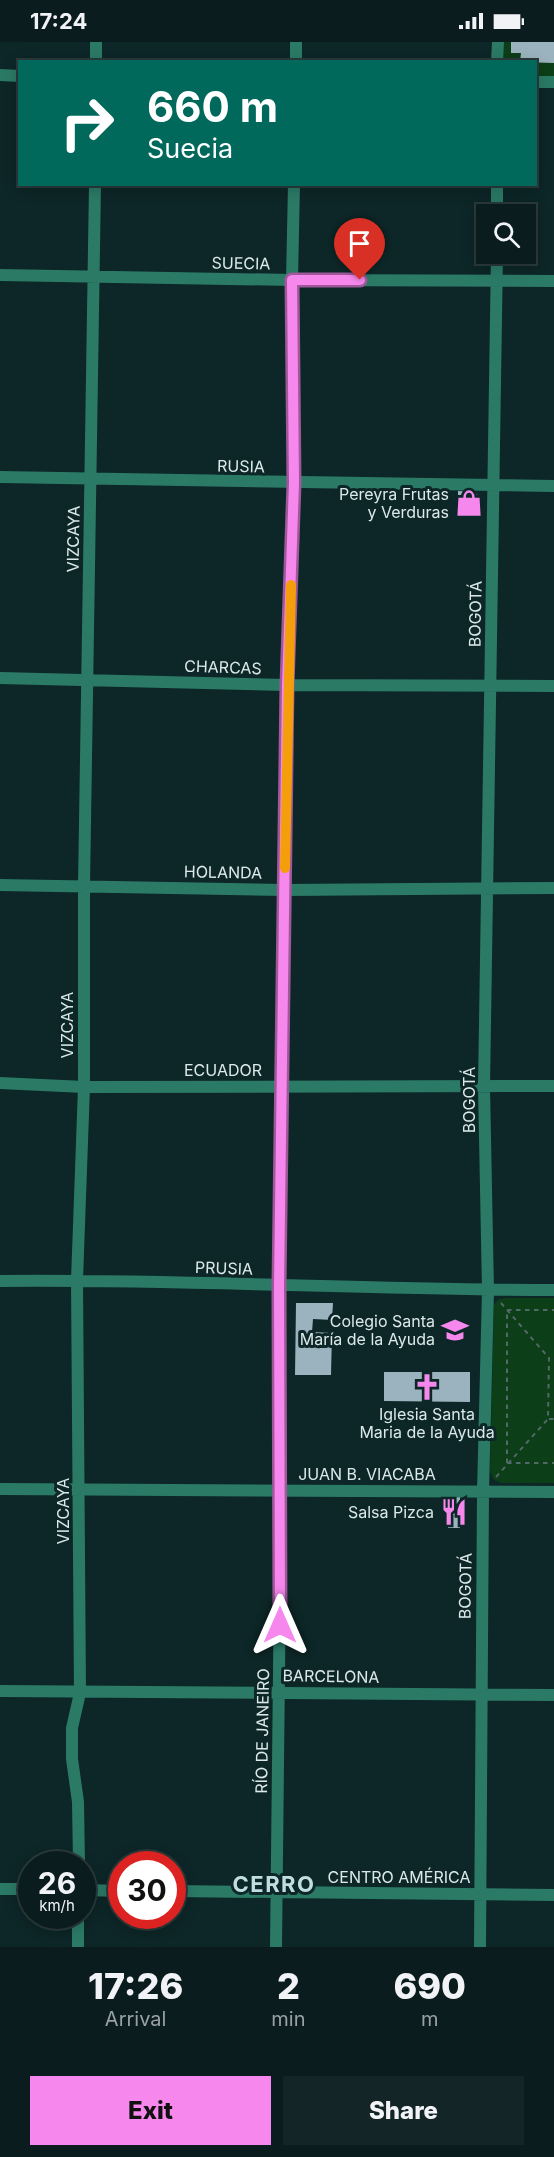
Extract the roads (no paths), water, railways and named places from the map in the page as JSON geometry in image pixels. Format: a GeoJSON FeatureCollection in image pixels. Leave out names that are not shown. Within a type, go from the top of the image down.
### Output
{"type":"FeatureCollection","features":[{"type":"Feature","properties":{"kind":"street"},"geometry":{"type":"LineString","coordinates":[[96,42],[96,60]]}},
{"type":"Feature","properties":{"kind":"street"},"geometry":{"type":"LineString","coordinates":[[296,42],[296,60]]}},
{"type":"Feature","properties":{"kind":"street"},"geometry":{"type":"LineString","coordinates":[[498,42],[498,60]]}},
{"type":"Feature","properties":{"kind":"street"},"geometry":{"type":"LineString","coordinates":[[0,75],[18,76]]}},
{"type":"Feature","properties":{"kind":"street"},"geometry":{"type":"LineString","coordinates":[[537,82],[554,82]]}},
{"type":"Feature","properties":{"kind":"street","name":"VIZCAYA"},"geometry":{"type":"LineString","coordinates":[[79,1851],[78,1802],[72,1759],[72,1728],[80,1693],[77,1280],[84,1087],[86,680],[94,186]]}},
{"type":"Feature","properties":{"kind":"street","name":"RÍO DE JANEIRO"},"geometry":{"type":"LineString","coordinates":[[276,1947],[281,1490],[279,1286],[287,685],[294,483],[292,280],[294,186]]}},
{"type":"Feature","properties":{"kind":"street"},"geometry":{"type":"LineString","coordinates":[[497,186],[497,204]]}},
{"type":"Feature","properties":{"kind":"street","name":"BOGOTÁ"},"geometry":{"type":"LineString","coordinates":[[480,1947],[480,1695],[487,1488],[488,1290],[484,1087],[497,264]]}},
{"type":"Feature","properties":{"kind":"street","name":"SUECIA"},"geometry":{"type":"LineString","coordinates":[[0,275],[292,280],[554,281]]}},
{"type":"Feature","properties":{"kind":"street","name":"RUSIA"},"geometry":{"type":"LineString","coordinates":[[0,477],[554,486]]}},
{"type":"Feature","properties":{"kind":"street","name":"CHARCAS"},"geometry":{"type":"LineString","coordinates":[[0,678],[287,685],[554,686]]}},
{"type":"Feature","properties":{"kind":"street","name":"HOLANDA"},"geometry":{"type":"LineString","coordinates":[[0,885],[285,890],[554,888]]}},
{"type":"Feature","properties":{"kind":"street","name":"ECUADOR"},"geometry":{"type":"LineString","coordinates":[[0,1083],[84,1087],[554,1086]]}},
{"type":"Feature","properties":{"kind":"street","name":"PRUSIA"},"geometry":{"type":"LineString","coordinates":[[0,1281],[77,1280],[554,1290]]}},
{"type":"Feature","properties":{"kind":"street","name":"JUAN B. VIACABA"},"geometry":{"type":"LineString","coordinates":[[0,1489],[487,1488],[554,1492]]}},
{"type":"Feature","properties":{"kind":"street","name":"BARCELONA"},"geometry":{"type":"LineString","coordinates":[[0,1691],[554,1695]]}},
{"type":"Feature","properties":{"kind":"street"},"geometry":{"type":"LineString","coordinates":[[0,1889],[18,1889]]}},
{"type":"Feature","properties":{"kind":"street","name":"CENTRO AMÉRICA"},"geometry":{"type":"LineString","coordinates":[[186,1891],[554,1895]]}},
{"type":"Feature","properties":{"kind":"street"},"geometry":{"type":"LineString","coordinates":[[78,1929],[78,1947]]}},
{"type":"Feature","properties":{"kind":"place","name":"Pereyra Frutas y Verduras"},"geometry":{"type":"Point","coordinates":[469,503]}},
{"type":"Feature","properties":{"kind":"place","name":"Colegio Santa María de la Ayuda"},"geometry":{"type":"Point","coordinates":[455,1330]}},
{"type":"Feature","properties":{"kind":"place","name":"Iglesia Santa Maria de la Ayuda"},"geometry":{"type":"Point","coordinates":[427,1387]}},
{"type":"Feature","properties":{"kind":"place","name":"Salsa Pizca"},"geometry":{"type":"Point","coordinates":[454,1512]}},
{"type":"Feature","properties":{"kind":"district","name":"CERRO"},"geometry":{"type":"Point","coordinates":[274,1884]}}]}
